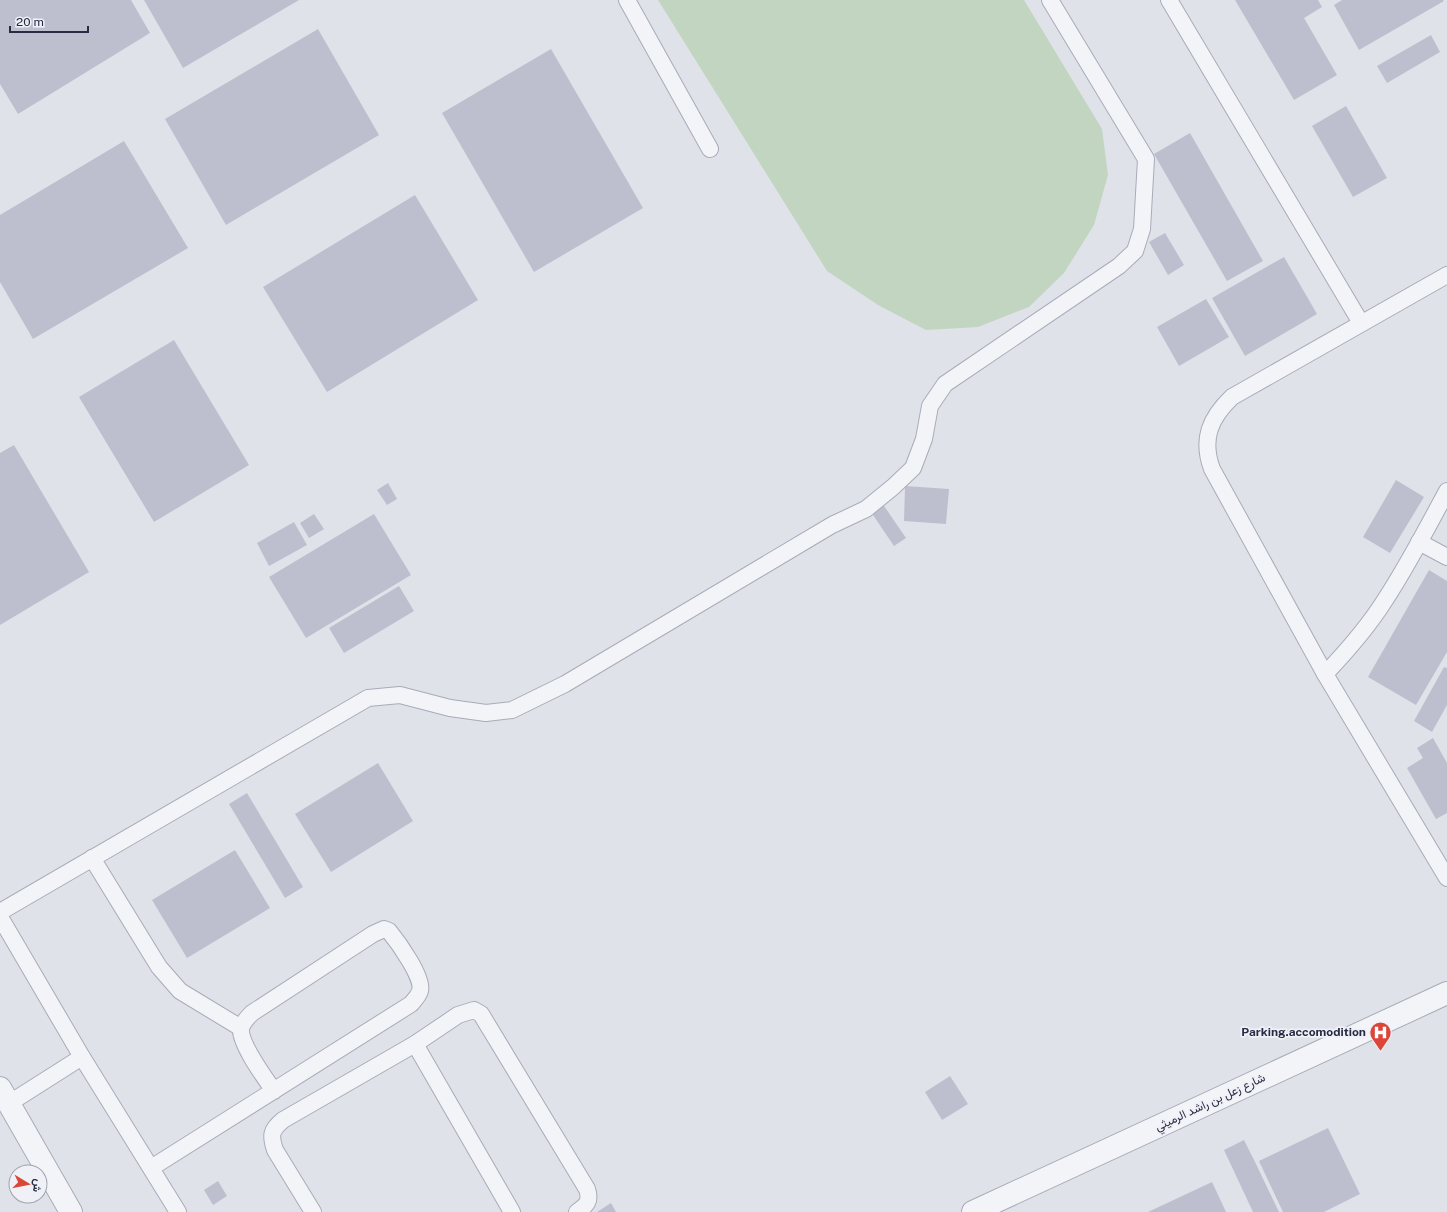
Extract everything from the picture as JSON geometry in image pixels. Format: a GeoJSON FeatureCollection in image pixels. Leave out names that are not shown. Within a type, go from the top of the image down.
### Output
{"type":"FeatureCollection","features":[{"type":"Feature","properties":{"kind":"street","name":"شارع زعل بن راشد الرميثي"},"geometry":{"type":"LineString","coordinates":[[973,1212],[1447,993]]}},
{"type":"Feature","properties":{"kind":"street"},"geometry":{"type":"LineString","coordinates":[[4,1096],[71,1212]]}},
{"type":"Feature","properties":{"kind":"lane"},"geometry":{"type":"LineString","coordinates":[[627,0],[710,149]]}},
{"type":"Feature","properties":{"kind":"lane"},"geometry":{"type":"LineString","coordinates":[[0,912],[368,698],[400,695],[450,708],[486,714],[512,710],[565,684],[832,525],[866,509],[893,487],[913,468],[924,439],[930,406],[945,384],[1119,266],[1135,251],[1142,229],[1146,159],[1050,0]]}},
{"type":"Feature","properties":{"kind":"lane"},"geometry":{"type":"LineString","coordinates":[[1169,0],[1361,323]]}},
{"type":"Feature","properties":{"kind":"lane"},"geometry":{"type":"LineString","coordinates":[[1447,275],[1232,397],[1222,406],[1214,418],[1209,430],[1207,443],[1207,457],[1212,469],[1325,674],[1447,878]]}},
{"type":"Feature","properties":{"kind":"lane"},"geometry":{"type":"LineString","coordinates":[[1325,674],[1349,649],[1386,600],[1447,491]]}},
{"type":"Feature","properties":{"kind":"lane"},"geometry":{"type":"LineString","coordinates":[[1419,542],[1447,557]]}},
{"type":"Feature","properties":{"kind":"lane"},"geometry":{"type":"LineString","coordinates":[[92,858],[159,967],[171,982],[180,991],[241,1028]]}},
{"type":"Feature","properties":{"kind":"lane"},"geometry":{"type":"LineString","coordinates":[[0,918],[82,1057],[178,1212]]}},
{"type":"Feature","properties":{"kind":"lane"},"geometry":{"type":"LineString","coordinates":[[151,1168],[274,1092],[410,1004],[420,991],[418,975],[389,931],[384,929],[378,931],[252,1012],[245,1020],[241,1028],[245,1046],[274,1092]]}},
{"type":"Feature","properties":{"kind":"lane"},"geometry":{"type":"LineString","coordinates":[[313,1212],[272,1141],[272,1132],[277,1125],[283,1120],[415,1044],[458,1015],[474,1010],[481,1014],[588,1189],[589,1200],[587,1205],[578,1212]]}},
{"type":"Feature","properties":{"kind":"lane"},"geometry":{"type":"LineString","coordinates":[[415,1044],[512,1212]]}},
{"type":"Feature","properties":{"kind":"lane"},"geometry":{"type":"LineString","coordinates":[[4,1096],[82,1057]]}},
{"type":"Feature","properties":{"kind":"green space"},"geometry":{"type":"Polygon","coordinates":[[[658,0],[1024,0],[1102,129],[1108,175],[1094,225],[1064,273],[1029,307],[978,327],[926,330],[878,305],[827,271],[658,0]]]}},
{"type":"Feature","properties":{"kind":"building"},"geometry":{"type":"Polygon","coordinates":[[[0,0],[131,0],[150,33],[18,114],[0,84],[0,0]]]}},
{"type":"Feature","properties":{"kind":"building"},"geometry":{"type":"Polygon","coordinates":[[[144,0],[299,0],[183,68],[144,0]]]}},
{"type":"Feature","properties":{"kind":"building"},"geometry":{"type":"Polygon","coordinates":[[[1235,0],[1318,0],[1322,7],[1304,18],[1337,75],[1294,100],[1235,0]]]}},
{"type":"Feature","properties":{"kind":"building"},"geometry":{"type":"Polygon","coordinates":[[[1342,0],[1444,1],[1359,50],[1334,5],[1342,0]]]}},
{"type":"Feature","properties":{"kind":"building"},"geometry":{"type":"Polygon","coordinates":[[[318,29],[379,135],[226,225],[165,119],[318,29]]]}},
{"type":"Feature","properties":{"kind":"building"},"geometry":{"type":"Polygon","coordinates":[[[1431,35],[1440,52],[1387,83],[1377,66],[1431,35]]]}},
{"type":"Feature","properties":{"kind":"building"},"geometry":{"type":"Polygon","coordinates":[[[551,49],[643,208],[534,272],[442,113],[551,49]]]}},
{"type":"Feature","properties":{"kind":"building"},"geometry":{"type":"Polygon","coordinates":[[[1346,106],[1387,178],[1353,197],[1312,126],[1346,106]]]}},
{"type":"Feature","properties":{"kind":"building"},"geometry":{"type":"Polygon","coordinates":[[[1190,133],[1263,261],[1227,281],[1154,154],[1190,133]]]}},
{"type":"Feature","properties":{"kind":"building"},"geometry":{"type":"Polygon","coordinates":[[[124,141],[188,248],[33,339],[0,282],[0,215],[124,141]]]}},
{"type":"Feature","properties":{"kind":"building"},"geometry":{"type":"Polygon","coordinates":[[[415,195],[478,300],[327,392],[263,287],[415,195]]]}},
{"type":"Feature","properties":{"kind":"building"},"geometry":{"type":"Polygon","coordinates":[[[1165,233],[1184,265],[1168,275],[1149,242],[1165,233]]]}},
{"type":"Feature","properties":{"kind":"building"},"geometry":{"type":"Polygon","coordinates":[[[1284,257],[1317,314],[1245,356],[1212,298],[1284,257]]]}},
{"type":"Feature","properties":{"kind":"building"},"geometry":{"type":"Polygon","coordinates":[[[1206,299],[1229,337],[1179,366],[1157,327],[1206,299]]]}},
{"type":"Feature","properties":{"kind":"building"},"geometry":{"type":"Polygon","coordinates":[[[174,340],[249,465],[154,522],[79,397],[174,340]]]}},
{"type":"Feature","properties":{"kind":"building"},"geometry":{"type":"Polygon","coordinates":[[[14,445],[89,572],[0,625],[0,453],[14,445]]]}},
{"type":"Feature","properties":{"kind":"building"},"geometry":{"type":"Polygon","coordinates":[[[1396,480],[1424,497],[1390,553],[1363,537],[1396,480]]]}},
{"type":"Feature","properties":{"kind":"building"},"geometry":{"type":"Polygon","coordinates":[[[388,483],[397,499],[387,505],[377,490],[388,483]]]}},
{"type":"Feature","properties":{"kind":"building"},"geometry":{"type":"Polygon","coordinates":[[[905,486],[949,489],[946,524],[904,521],[905,486]]]}},
{"type":"Feature","properties":{"kind":"building"},"geometry":{"type":"Polygon","coordinates":[[[882,503],[906,538],[894,546],[871,512],[882,503]]]}},
{"type":"Feature","properties":{"kind":"building"},"geometry":{"type":"Polygon","coordinates":[[[314,514],[324,529],[309,538],[300,523],[314,514]]]}},
{"type":"Feature","properties":{"kind":"building"},"geometry":{"type":"Polygon","coordinates":[[[374,514],[411,575],[306,638],[269,577],[374,514]]]}},
{"type":"Feature","properties":{"kind":"building"},"geometry":{"type":"Polygon","coordinates":[[[294,522],[307,545],[269,566],[257,543],[294,522]]]}},
{"type":"Feature","properties":{"kind":"building"},"geometry":{"type":"Polygon","coordinates":[[[1429,570],[1447,581],[1447,652],[1416,705],[1368,677],[1429,570]]]}},
{"type":"Feature","properties":{"kind":"building"},"geometry":{"type":"Polygon","coordinates":[[[399,586],[414,611],[344,653],[329,628],[399,586]]]}},
{"type":"Feature","properties":{"kind":"building"},"geometry":{"type":"Polygon","coordinates":[[[1444,667],[1447,668],[1447,705],[1432,732],[1414,721],[1444,667]]]}},
{"type":"Feature","properties":{"kind":"building"},"geometry":{"type":"Polygon","coordinates":[[[1433,738],[1447,763],[1447,813],[1436,819],[1407,768],[1423,758],[1417,748],[1433,738]]]}},
{"type":"Feature","properties":{"kind":"building"},"geometry":{"type":"Polygon","coordinates":[[[378,763],[413,821],[331,872],[295,814],[378,763]]]}},
{"type":"Feature","properties":{"kind":"building"},"geometry":{"type":"Polygon","coordinates":[[[247,793],[303,887],[285,898],[229,804],[247,793]]]}},
{"type":"Feature","properties":{"kind":"building"},"geometry":{"type":"Polygon","coordinates":[[[235,850],[270,908],[187,958],[152,900],[235,850]]]}},
{"type":"Feature","properties":{"kind":"building"},"geometry":{"type":"Polygon","coordinates":[[[950,1076],[968,1104],[942,1120],[925,1092],[950,1076]]]}},
{"type":"Feature","properties":{"kind":"building"},"geometry":{"type":"Polygon","coordinates":[[[1328,1128],[1360,1194],[1324,1212],[1283,1212],[1259,1161],[1328,1128]]]}},
{"type":"Feature","properties":{"kind":"building"},"geometry":{"type":"Polygon","coordinates":[[[1244,1140],[1279,1212],[1253,1212],[1224,1150],[1244,1140]]]}},
{"type":"Feature","properties":{"kind":"building"},"geometry":{"type":"Polygon","coordinates":[[[218,1181],[227,1196],[213,1205],[204,1190],[218,1181]]]}},
{"type":"Feature","properties":{"kind":"building"},"geometry":{"type":"Polygon","coordinates":[[[1212,1182],[1226,1212],[1148,1212],[1212,1182]]]}},
{"type":"Feature","properties":{"kind":"building"},"geometry":{"type":"Polygon","coordinates":[[[611,1203],[616,1212],[597,1212],[611,1203]]]}},
{"type":"Feature","properties":{"kind":"place","name":"Parking.accomodition"},"geometry":{"type":"Point","coordinates":[1381,1052]}}]}
